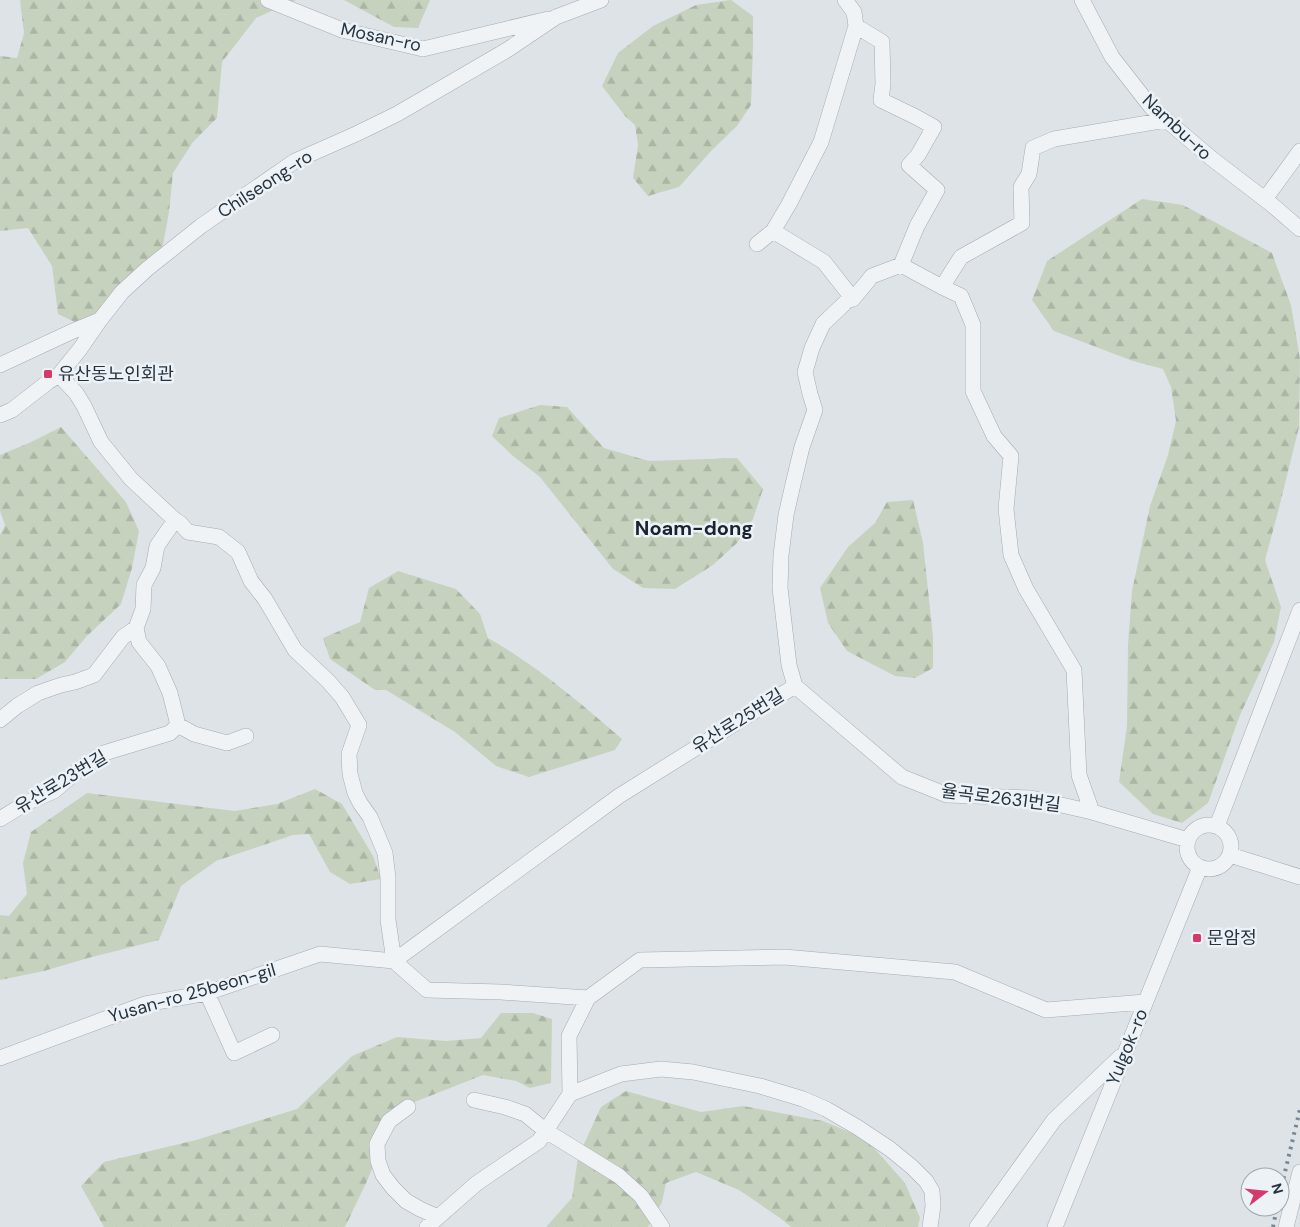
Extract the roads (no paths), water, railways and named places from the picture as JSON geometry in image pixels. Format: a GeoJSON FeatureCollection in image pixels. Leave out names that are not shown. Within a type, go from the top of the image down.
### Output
{"type":"FeatureCollection","features":[{"type":"Feature","properties":{"kind":"street","name":"Mosan-ro"},"geometry":{"type":"LineString","coordinates":[[268,0],[342,30],[423,49],[556,17]]}},
{"type":"Feature","properties":{"kind":"street","name":"Chilseong-ro"},"geometry":{"type":"LineString","coordinates":[[0,415],[12,410],[59,375],[122,292],[147,269],[200,226],[295,160],[397,114],[507,50],[556,17],[602,0]]}},
{"type":"Feature","properties":{"kind":"street"},"geometry":{"type":"LineString","coordinates":[[757,244],[773,231],[821,142],[856,26],[854,12],[845,0]]}},
{"type":"Feature","properties":{"kind":"street","name":"Nambu-ro"},"geometry":{"type":"LineString","coordinates":[[1082,0],[1112,58],[1151,107],[1210,158],[1265,199],[1300,229]]}},
{"type":"Feature","properties":{"kind":"street"},"geometry":{"type":"LineString","coordinates":[[773,231],[824,262],[853,299],[872,276],[901,265],[917,226],[937,190],[909,165],[918,155],[934,127],[881,100],[883,84],[882,42],[856,26]]}},
{"type":"Feature","properties":{"kind":"street"},"geometry":{"type":"LineString","coordinates":[[942,287],[961,257],[1022,223],[1021,187],[1029,174],[1033,148],[1054,139],[1166,120]]}},
{"type":"Feature","properties":{"kind":"street"},"geometry":{"type":"LineString","coordinates":[[1265,199],[1300,151]]}},
{"type":"Feature","properties":{"kind":"street","name":"율곡로2631번길"},"geometry":{"type":"LineString","coordinates":[[901,265],[962,296],[968,310],[973,325],[973,391],[994,436],[1011,456],[1006,509],[1011,556],[1026,589],[1074,670],[1079,775],[1092,812]]}},
{"type":"Feature","properties":{"kind":"street","name":"유산로25번길"},"geometry":{"type":"LineString","coordinates":[[394,961],[619,796],[795,686],[790,665],[780,588],[781,555],[786,515],[794,480],[802,447],[815,410],[805,372],[812,348],[823,324],[847,301],[853,299]]}},
{"type":"Feature","properties":{"kind":"street"},"geometry":{"type":"LineString","coordinates":[[0,365],[100,320]]}},
{"type":"Feature","properties":{"kind":"street"},"geometry":{"type":"LineString","coordinates":[[59,375],[76,393],[101,442],[131,479],[188,532],[219,537],[238,552],[251,581],[265,599],[295,650],[342,697],[360,725],[349,754],[350,774],[355,793],[370,817],[384,853],[388,878],[388,920],[394,961],[426,990],[501,992],[588,998]]}},
{"type":"Feature","properties":{"kind":"street"},"geometry":{"type":"LineString","coordinates":[[0,720],[17,706],[38,693],[94,675],[124,637],[136,628],[144,609],[144,585],[153,568],[157,546],[175,520]]}},
{"type":"Feature","properties":{"kind":"street"},"geometry":{"type":"LineString","coordinates":[[1217,826],[1300,610]]}},
{"type":"Feature","properties":{"kind":"street"},"geometry":{"type":"LineString","coordinates":[[136,628],[139,642],[158,666],[170,693],[178,725],[194,734],[227,743],[246,736]]}},
{"type":"Feature","properties":{"kind":"street","name":"율곡로2631번길"},"geometry":{"type":"LineString","coordinates":[[795,686],[902,777],[947,795],[1031,798],[1092,812],[1188,840]]}},
{"type":"Feature","properties":{"kind":"street","name":"유산로23번길"},"geometry":{"type":"LineString","coordinates":[[0,819],[26,803],[54,790],[82,767],[104,753],[170,733],[178,725]]}},
{"type":"Feature","properties":{"kind":"street"},"geometry":{"type":"LineString","coordinates":[[1202,826],[1217,826],[1228,835],[1231,848],[1230,856],[1220,866],[1207,869],[1200,867],[1194,863],[1187,850],[1190,835],[1202,826]]}},
{"type":"Feature","properties":{"kind":"street"},"geometry":{"type":"LineString","coordinates":[[1230,856],[1300,877]]}},
{"type":"Feature","properties":{"kind":"street","name":"Yulgok-ro"},"geometry":{"type":"LineString","coordinates":[[1055,1227],[1200,867]]}},
{"type":"Feature","properties":{"kind":"street","name":"Yusan-ro 25beon-gil"},"geometry":{"type":"LineString","coordinates":[[0,1058],[144,1004],[207,993],[320,954],[394,961]]}},
{"type":"Feature","properties":{"kind":"street"},"geometry":{"type":"LineString","coordinates":[[427,1227],[477,1183],[539,1141],[570,1094],[569,1036],[588,998],[640,960],[784,957],[955,972],[1046,1010],[1145,1002]]}},
{"type":"Feature","properties":{"kind":"street"},"geometry":{"type":"LineString","coordinates":[[207,993],[234,1053],[272,1035]]}},
{"type":"Feature","properties":{"kind":"street"},"geometry":{"type":"LineString","coordinates":[[977,1227],[1054,1120],[1125,1053]]}},
{"type":"Feature","properties":{"kind":"street"},"geometry":{"type":"LineString","coordinates":[[570,1094],[621,1074],[662,1069],[693,1072],[760,1086],[802,1099],[826,1109],[890,1149],[912,1167],[926,1181],[932,1191],[933,1206],[930,1227]]}},
{"type":"Feature","properties":{"kind":"street"},"geometry":{"type":"LineString","coordinates":[[474,1100],[505,1106],[524,1114],[546,1131],[619,1176],[641,1196],[662,1227]]}},
{"type":"Feature","properties":{"kind":"street"},"geometry":{"type":"LineString","coordinates":[[408,1107],[389,1121],[376,1144],[378,1161],[383,1175],[406,1201],[438,1217]]}},
{"type":"Feature","properties":{"kind":"street"},"geometry":{"type":"LineString","coordinates":[[1286,1227],[1300,1172]]}},
{"type":"Feature","properties":{"kind":"railway"},"geometry":{"type":"LineString","coordinates":[[1286,1167],[1300,1109]]}},
{"type":"Feature","properties":{"kind":"railway"},"geometry":{"type":"LineString","coordinates":[[1273,1227],[1275,1217]]}},
{"type":"Feature","properties":{"kind":"place","name":"유산동노인회관"},"geometry":{"type":"Point","coordinates":[48,374]}},
{"type":"Feature","properties":{"kind":"place","name":"문암정"},"geometry":{"type":"Point","coordinates":[1197,938]}},
{"type":"Feature","properties":{"kind":"district","name":"Noam-dong"},"geometry":{"type":"Point","coordinates":[694,528]}}]}
